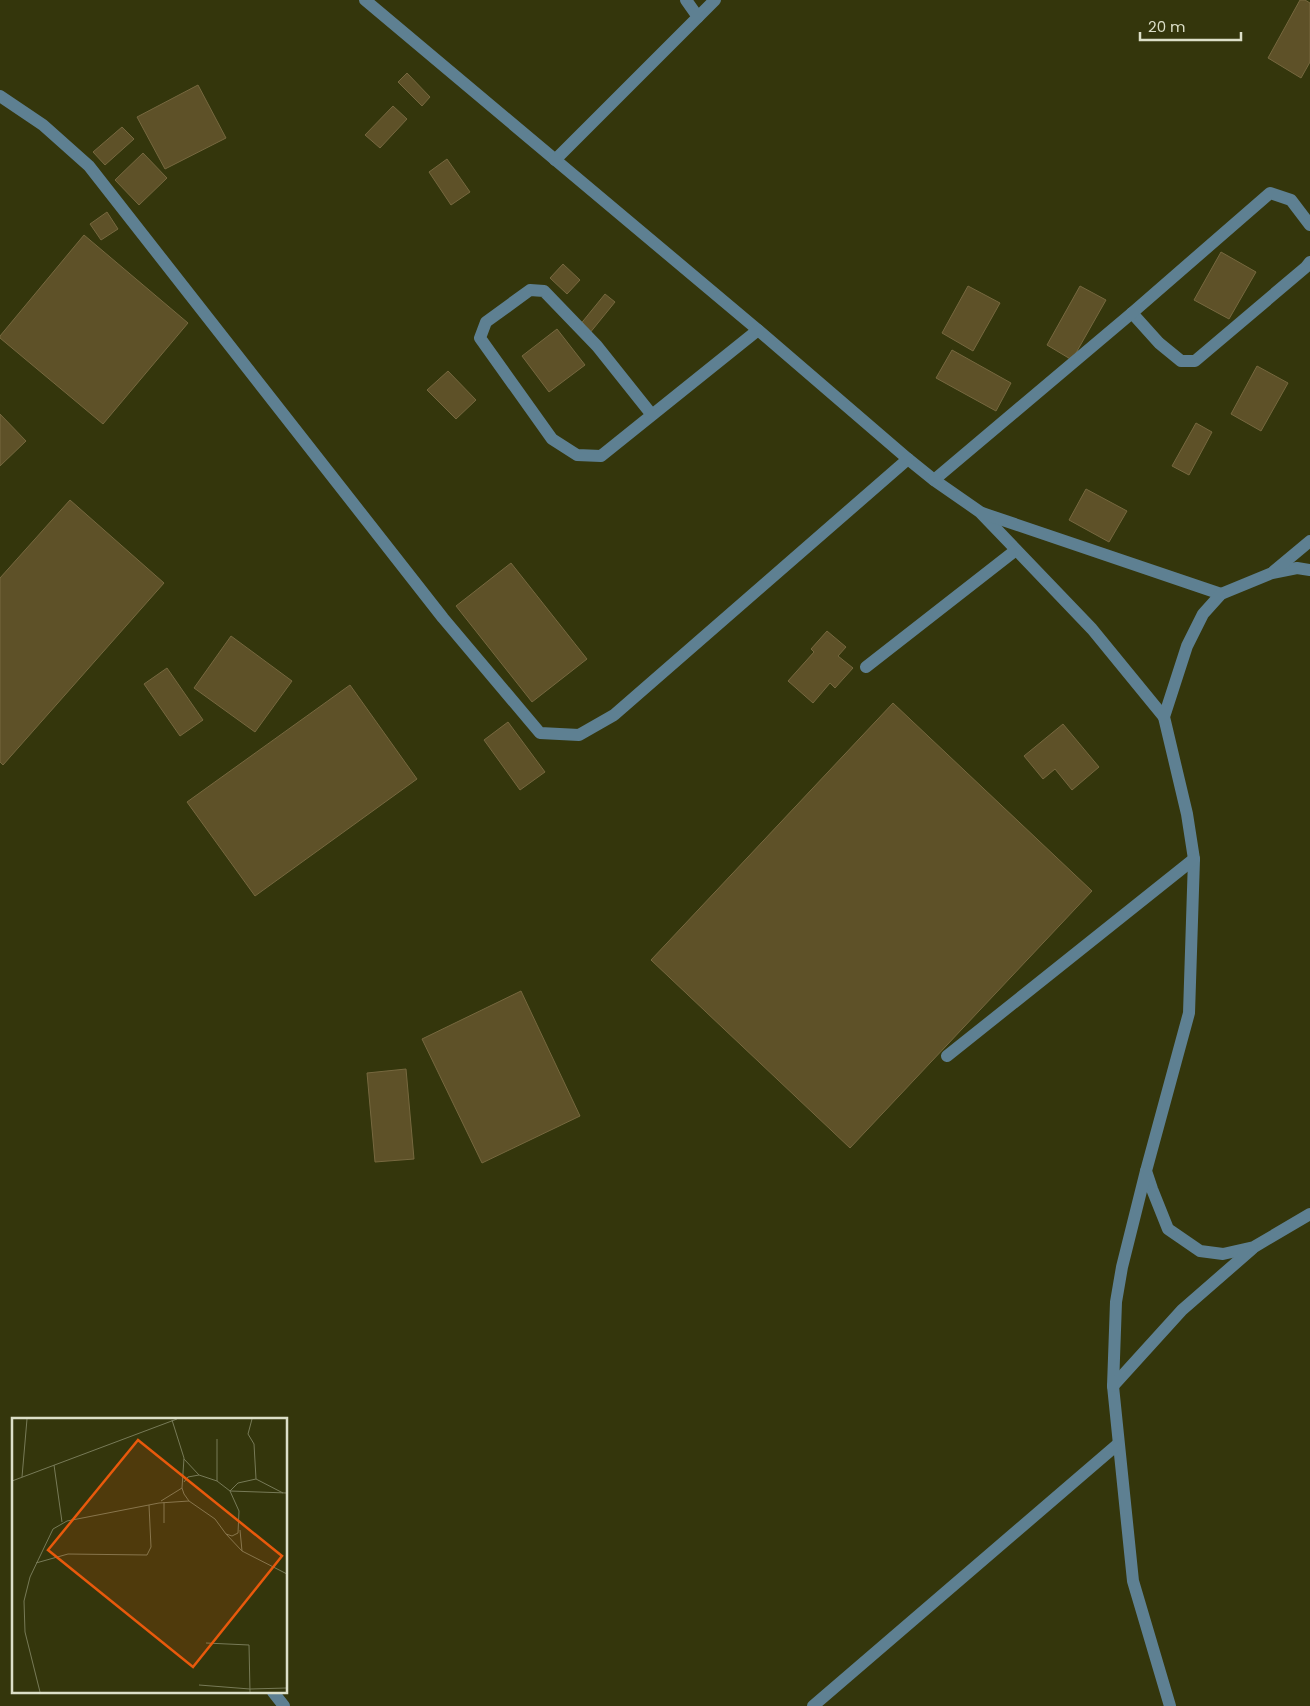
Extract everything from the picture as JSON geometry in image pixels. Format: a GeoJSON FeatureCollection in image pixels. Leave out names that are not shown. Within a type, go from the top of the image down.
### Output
{"type":"FeatureCollection","features":[{"type":"Feature","properties":{"kind":"street"},"geometry":{"type":"LineString","coordinates":[[365,0],[758,330],[908,459],[980,512],[1092,628],[1164,717],[1187,814],[1194,859],[1189,1013],[1122,1267],[1116,1302],[1113,1386],[1133,1581],[1170,1706]]}},
{"type":"Feature","properties":{"kind":"street"},"geometry":{"type":"LineString","coordinates":[[686,0],[698,17]]}},
{"type":"Feature","properties":{"kind":"street"},"geometry":{"type":"LineString","coordinates":[[555,160],[715,0]]}},
{"type":"Feature","properties":{"kind":"street"},"geometry":{"type":"LineString","coordinates":[[0,96],[43,125],[89,166],[444,618],[540,733],[579,735],[614,715],[908,459]]}},
{"type":"Feature","properties":{"kind":"street"},"geometry":{"type":"LineString","coordinates":[[934,480],[1132,313],[1270,193],[1291,200],[1310,225]]}},
{"type":"Feature","properties":{"kind":"street"},"geometry":{"type":"LineString","coordinates":[[1132,313],[1159,343],[1181,361],[1195,361],[1306,268],[1310,262]]}},
{"type":"Feature","properties":{"kind":"street"},"geometry":{"type":"LineString","coordinates":[[652,415],[597,346],[544,291],[530,290],[486,322],[480,338],[552,439],[577,455],[601,456],[758,330]]}},
{"type":"Feature","properties":{"kind":"street"},"geometry":{"type":"LineString","coordinates":[[980,512],[1221,594]]}},
{"type":"Feature","properties":{"kind":"street"},"geometry":{"type":"LineString","coordinates":[[1272,573],[1310,541]]}},
{"type":"Feature","properties":{"kind":"street"},"geometry":{"type":"LineString","coordinates":[[866,667],[1016,550]]}},
{"type":"Feature","properties":{"kind":"street"},"geometry":{"type":"LineString","coordinates":[[1164,717],[1188,646],[1203,614],[1221,594],[1272,573],[1297,568],[1310,570]]}},
{"type":"Feature","properties":{"kind":"street"},"geometry":{"type":"LineString","coordinates":[[947,1056],[1194,859]]}},
{"type":"Feature","properties":{"kind":"street"},"geometry":{"type":"LineString","coordinates":[[1146,1171],[1168,1229],[1200,1251],[1223,1254],[1254,1248]]}},
{"type":"Feature","properties":{"kind":"street"},"geometry":{"type":"LineString","coordinates":[[1113,1386],[1182,1310],[1254,1248],[1310,1214]]}},
{"type":"Feature","properties":{"kind":"street"},"geometry":{"type":"LineString","coordinates":[[813,1706],[1118,1444]]}},
{"type":"Feature","properties":{"kind":"street"},"geometry":{"type":"LineString","coordinates":[[275,1694],[284,1706]]}},
{"type":"Feature","properties":{"kind":"building"},"geometry":{"type":"Polygon","coordinates":[[[1300,0],[1310,3],[1310,62],[1301,78],[1268,58],[1300,0]]]}},
{"type":"Feature","properties":{"kind":"building"},"geometry":{"type":"Polygon","coordinates":[[[407,73],[430,97],[422,106],[398,82],[407,73]]]}},
{"type":"Feature","properties":{"kind":"building"},"geometry":{"type":"Polygon","coordinates":[[[198,85],[226,138],[165,169],[137,117],[198,85]]]}},
{"type":"Feature","properties":{"kind":"building"},"geometry":{"type":"Polygon","coordinates":[[[393,106],[407,119],[380,148],[365,135],[393,106]]]}},
{"type":"Feature","properties":{"kind":"building"},"geometry":{"type":"Polygon","coordinates":[[[122,127],[134,139],[105,165],[93,152],[122,127]]]}},
{"type":"Feature","properties":{"kind":"building"},"geometry":{"type":"Polygon","coordinates":[[[143,153],[167,178],[139,205],[115,180],[143,153]]]}},
{"type":"Feature","properties":{"kind":"building"},"geometry":{"type":"Polygon","coordinates":[[[447,159],[470,192],[451,205],[429,172],[447,159]]]}},
{"type":"Feature","properties":{"kind":"building"},"geometry":{"type":"Polygon","coordinates":[[[107,212],[118,229],[101,240],[90,224],[107,212]]]}},
{"type":"Feature","properties":{"kind":"building"},"geometry":{"type":"Polygon","coordinates":[[[84,235],[188,323],[103,424],[0,338],[84,235]]]}},
{"type":"Feature","properties":{"kind":"building"},"geometry":{"type":"Polygon","coordinates":[[[1221,252],[1256,272],[1229,319],[1194,300],[1221,252]]]}},
{"type":"Feature","properties":{"kind":"building"},"geometry":{"type":"Polygon","coordinates":[[[563,264],[580,280],[567,294],[550,278],[563,264]]]}},
{"type":"Feature","properties":{"kind":"building"},"geometry":{"type":"Polygon","coordinates":[[[968,286],[1000,303],[973,351],[942,333],[968,286]]]}},
{"type":"Feature","properties":{"kind":"building"},"geometry":{"type":"Polygon","coordinates":[[[1080,286],[1106,300],[1072,360],[1047,345],[1080,286]]]}},
{"type":"Feature","properties":{"kind":"building"},"geometry":{"type":"Polygon","coordinates":[[[605,294],[615,302],[589,334],[579,326],[605,294]]]}},
{"type":"Feature","properties":{"kind":"building"},"geometry":{"type":"Polygon","coordinates":[[[557,329],[585,365],[549,392],[522,356],[557,329]]]}},
{"type":"Feature","properties":{"kind":"building"},"geometry":{"type":"Polygon","coordinates":[[[952,350],[1011,383],[996,411],[936,378],[952,350]]]}},
{"type":"Feature","properties":{"kind":"building"},"geometry":{"type":"Polygon","coordinates":[[[1257,366],[1288,383],[1261,431],[1231,414],[1257,366]]]}},
{"type":"Feature","properties":{"kind":"building"},"geometry":{"type":"Polygon","coordinates":[[[448,371],[476,400],[456,419],[427,390],[448,371]]]}},
{"type":"Feature","properties":{"kind":"building"},"geometry":{"type":"Polygon","coordinates":[[[0,414],[26,441],[0,466],[0,414]]]}},
{"type":"Feature","properties":{"kind":"building"},"geometry":{"type":"Polygon","coordinates":[[[1196,423],[1212,432],[1189,475],[1172,466],[1196,423]]]}},
{"type":"Feature","properties":{"kind":"building"},"geometry":{"type":"Polygon","coordinates":[[[1086,489],[1127,511],[1109,542],[1069,520],[1086,489]]]}},
{"type":"Feature","properties":{"kind":"building"},"geometry":{"type":"Polygon","coordinates":[[[70,500],[164,583],[3,765],[0,762],[0,578],[70,500]]]}},
{"type":"Feature","properties":{"kind":"building"},"geometry":{"type":"Polygon","coordinates":[[[511,563],[587,659],[532,702],[456,606],[511,563]]]}},
{"type":"Feature","properties":{"kind":"building"},"geometry":{"type":"Polygon","coordinates":[[[827,631],[846,647],[838,656],[853,668],[835,688],[830,683],[813,703],[788,681],[814,652],[811,649],[827,631]]]}},
{"type":"Feature","properties":{"kind":"building"},"geometry":{"type":"Polygon","coordinates":[[[231,636],[292,681],[255,732],[194,688],[231,636]]]}},
{"type":"Feature","properties":{"kind":"building"},"geometry":{"type":"Polygon","coordinates":[[[167,668],[203,720],[180,736],[144,684],[167,668]]]}},
{"type":"Feature","properties":{"kind":"building"},"geometry":{"type":"Polygon","coordinates":[[[350,685],[417,779],[255,896],[187,802],[350,685]]]}},
{"type":"Feature","properties":{"kind":"building"},"geometry":{"type":"Polygon","coordinates":[[[893,703],[1092,891],[850,1148],[651,960],[893,703]]]}},
{"type":"Feature","properties":{"kind":"building"},"geometry":{"type":"Polygon","coordinates":[[[508,722],[545,772],[520,790],[484,740],[508,722]]]}},
{"type":"Feature","properties":{"kind":"building"},"geometry":{"type":"Polygon","coordinates":[[[1063,724],[1099,767],[1072,790],[1055,769],[1043,779],[1024,756],[1063,724]]]}},
{"type":"Feature","properties":{"kind":"building"},"geometry":{"type":"Polygon","coordinates":[[[521,991],[580,1116],[482,1163],[422,1039],[521,991]]]}},
{"type":"Feature","properties":{"kind":"building"},"geometry":{"type":"Polygon","coordinates":[[[406,1069],[414,1159],[375,1162],[367,1073],[406,1069]]]}}]}
